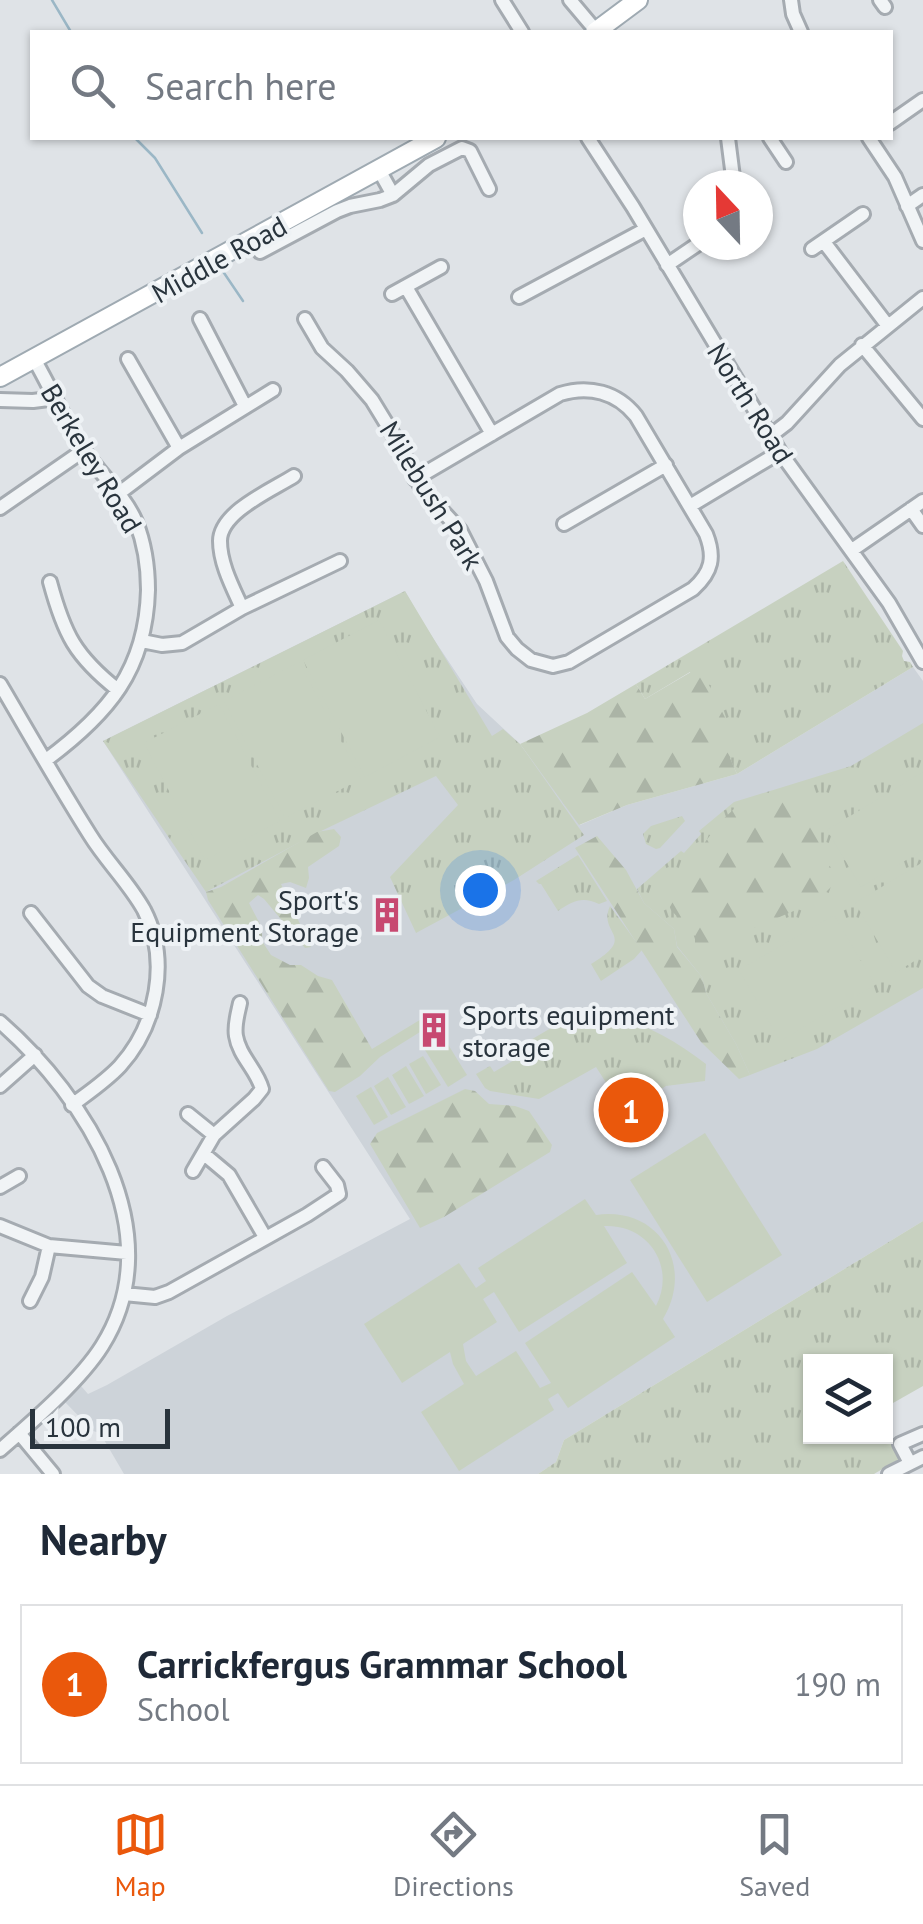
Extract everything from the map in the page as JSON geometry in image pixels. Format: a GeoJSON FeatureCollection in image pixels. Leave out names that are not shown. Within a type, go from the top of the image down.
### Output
{"type":"FeatureCollection","features":[{"type":"Feature","properties":{"kind":"main road"},"geometry":{"type":"LineString","coordinates":[[599,30],[638,0]]}},
{"type":"Feature","properties":{"kind":"main road","name":"Middle Road"},"geometry":{"type":"LineString","coordinates":[[0,377],[432,140]]}},
{"type":"Feature","properties":{"kind":"street"},"geometry":{"type":"LineString","coordinates":[[502,0],[521,30]]}},
{"type":"Feature","properties":{"kind":"street"},"geometry":{"type":"LineString","coordinates":[[570,0],[594,30]]}},
{"type":"Feature","properties":{"kind":"street"},"geometry":{"type":"LineString","coordinates":[[792,0],[800,30]]}},
{"type":"Feature","properties":{"kind":"street"},"geometry":{"type":"LineString","coordinates":[[893,121],[923,100]]}},
{"type":"Feature","properties":{"kind":"street","name":"North Road"},"geometry":{"type":"LineString","coordinates":[[589,140],[780,452],[889,603],[923,662]]}},
{"type":"Feature","properties":{"kind":"street"},"geometry":{"type":"LineString","coordinates":[[728,140],[732,170]]}},
{"type":"Feature","properties":{"kind":"street"},"geometry":{"type":"LineString","coordinates":[[771,140],[786,162]]}},
{"type":"Feature","properties":{"kind":"street"},"geometry":{"type":"LineString","coordinates":[[870,140],[895,177],[923,241]]}},
{"type":"Feature","properties":{"kind":"street"},"geometry":{"type":"LineString","coordinates":[[260,252],[337,211],[393,195],[430,165],[464,148],[470,151],[490,188]]}},
{"type":"Feature","properties":{"kind":"street"},"geometry":{"type":"LineString","coordinates":[[379,170],[393,195]]}},
{"type":"Feature","properties":{"kind":"street"},"geometry":{"type":"LineString","coordinates":[[907,206],[923,195]]}},
{"type":"Feature","properties":{"kind":"street"},"geometry":{"type":"LineString","coordinates":[[862,214],[818,245],[888,326]]}},
{"type":"Feature","properties":{"kind":"street"},"geometry":{"type":"LineString","coordinates":[[518,297],[646,229]]}},
{"type":"Feature","properties":{"kind":"street"},"geometry":{"type":"LineString","coordinates":[[667,265],[683,254]]}},
{"type":"Feature","properties":{"kind":"street"},"geometry":{"type":"LineString","coordinates":[[392,294],[441,267]]}},
{"type":"Feature","properties":{"kind":"street"},"geometry":{"type":"LineString","coordinates":[[406,287],[492,434]]}},
{"type":"Feature","properties":{"kind":"street"},"geometry":{"type":"LineString","coordinates":[[770,436],[840,365],[923,298]]}},
{"type":"Feature","properties":{"kind":"street","name":"Milebush Park"},"geometry":{"type":"LineString","coordinates":[[305,319],[322,348],[372,400],[415,479],[460,530],[512,644],[531,660],[548,666],[576,659],[684,596],[701,582],[712,564],[712,554],[690,506]]}},
{"type":"Feature","properties":{"kind":"street"},"geometry":{"type":"LineString","coordinates":[[200,320],[244,406]]}},
{"type":"Feature","properties":{"kind":"street"},"geometry":{"type":"LineString","coordinates":[[862,346],[920,411]]}},
{"type":"Feature","properties":{"kind":"street","name":"Berkeley Road"},"geometry":{"type":"LineString","coordinates":[[34,359],[84,450],[136,521],[148,594],[142,641],[130,671],[99,714],[46,760]]}},
{"type":"Feature","properties":{"kind":"street"},"geometry":{"type":"LineString","coordinates":[[128,359],[179,448]]}},
{"type":"Feature","properties":{"kind":"street"},"geometry":{"type":"LineString","coordinates":[[118,494],[179,448],[273,390]]}},
{"type":"Feature","properties":{"kind":"street"},"geometry":{"type":"LineString","coordinates":[[415,479],[573,390],[594,390],[628,406],[690,506],[780,452]]}},
{"type":"Feature","properties":{"kind":"street"},"geometry":{"type":"LineString","coordinates":[[0,400],[56,398]]}},
{"type":"Feature","properties":{"kind":"street"},"geometry":{"type":"LineString","coordinates":[[0,508],[84,450]]}},
{"type":"Feature","properties":{"kind":"street"},"geometry":{"type":"LineString","coordinates":[[564,524],[666,464]]}},
{"type":"Feature","properties":{"kind":"street"},"geometry":{"type":"LineString","coordinates":[[242,608],[221,553],[221,532],[234,514],[294,476]]}},
{"type":"Feature","properties":{"kind":"street"},"geometry":{"type":"LineString","coordinates":[[852,550],[917,505],[923,526]]}},
{"type":"Feature","properties":{"kind":"street"},"geometry":{"type":"LineString","coordinates":[[142,641],[162,646],[182,642],[340,561]]}},
{"type":"Feature","properties":{"kind":"street"},"geometry":{"type":"LineString","coordinates":[[50,582],[70,640],[88,664],[118,690]]}},
{"type":"Feature","properties":{"kind":"street"},"geometry":{"type":"LineString","coordinates":[[0,684],[102,854],[130,889],[150,924],[157,966],[150,1015],[122,1064],[72,1104]]}},
{"type":"Feature","properties":{"kind":"street"},"geometry":{"type":"LineString","coordinates":[[31,914],[88,986],[102,996],[150,1015]]}},
{"type":"Feature","properties":{"kind":"street"},"geometry":{"type":"LineString","coordinates":[[193,1171],[214,1135],[262,1088],[236,1038],[240,1003]]}},
{"type":"Feature","properties":{"kind":"street"},"geometry":{"type":"LineString","coordinates":[[0,1022],[35,1055],[100,1145],[124,1214],[126,1253],[124,1294],[104,1343],[72,1382],[0,1450]]}},
{"type":"Feature","properties":{"kind":"street"},"geometry":{"type":"LineString","coordinates":[[0,1086],[35,1055]]}},
{"type":"Feature","properties":{"kind":"street"},"geometry":{"type":"LineString","coordinates":[[188,1114],[214,1135]]}},
{"type":"Feature","properties":{"kind":"street"},"geometry":{"type":"LineString","coordinates":[[204,1154],[229,1175],[265,1237]]}},
{"type":"Feature","properties":{"kind":"street"},"geometry":{"type":"LineString","coordinates":[[124,1294],[156,1297],[169,1292],[307,1215],[338,1195],[338,1186],[324,1167]]}},
{"type":"Feature","properties":{"kind":"street"},"geometry":{"type":"LineString","coordinates":[[0,1187],[19,1176]]}},
{"type":"Feature","properties":{"kind":"street"},"geometry":{"type":"LineString","coordinates":[[0,1226],[49,1246],[126,1253]]}},
{"type":"Feature","properties":{"kind":"street"},"geometry":{"type":"LineString","coordinates":[[30,1301],[42,1277],[49,1246]]}},
{"type":"Feature","properties":{"kind":"street"},"geometry":{"type":"LineString","coordinates":[[19,1433],[53,1474]]}},
{"type":"Feature","properties":{"kind":"street"},"geometry":{"type":"LineString","coordinates":[[889,1474],[916,1460],[900,1444],[923,1434]]}},
{"type":"Feature","properties":{"kind":"shaded area"},"geometry":{"type":"Polygon","coordinates":[[[405,591],[477,704],[520,744],[580,825],[627,805],[737,774],[913,667],[923,681],[923,1221],[564,1440],[556,1462],[538,1474],[124,1474],[100,1433],[93,1431],[65,1402],[81,1386],[88,1394],[107,1385],[410,1219],[103,741],[405,591]]]}},
{"type":"Feature","properties":{"kind":"green space"},"geometry":{"type":"Polygon","coordinates":[[[843,561],[903,651],[904,661],[913,667],[737,774],[690,672],[645,699],[636,684],[843,561]]]}},
{"type":"Feature","properties":{"kind":"green space"},"geometry":{"type":"Polygon","coordinates":[[[405,591],[492,736],[503,729],[520,744],[584,835],[514,880],[416,933],[390,877],[458,805],[436,776],[206,892],[103,741],[405,591]]]}},
{"type":"Feature","properties":{"kind":"green space"},"geometry":{"type":"Polygon","coordinates":[[[379,620],[440,737],[365,777],[303,660],[379,620]]]}},
{"type":"Feature","properties":{"kind":"green space"},"geometry":{"type":"Polygon","coordinates":[[[299,662],[361,779],[285,818],[224,701],[299,662]]]}},
{"type":"Feature","properties":{"kind":"green space"},"geometry":{"type":"Polygon","coordinates":[[[691,672],[705,677],[740,748],[730,758],[737,774],[627,805],[579,825],[520,744],[587,713],[636,684],[645,699],[691,672]]]}},
{"type":"Feature","properties":{"kind":"green space"},"geometry":{"type":"Polygon","coordinates":[[[219,704],[280,821],[205,860],[144,743],[219,704]]]}},
{"type":"Feature","properties":{"kind":"green space"},"geometry":{"type":"Polygon","coordinates":[[[923,723],[923,988],[817,1049],[750,1075],[706,993],[702,977],[677,946],[674,929],[644,903],[637,889],[681,851],[684,853],[701,834],[699,831],[734,802],[851,766],[923,723]]]}},
{"type":"Feature","properties":{"kind":"green space"},"geometry":{"type":"Polygon","coordinates":[[[923,772],[923,850],[861,887],[827,830],[923,772]]]}},
{"type":"Feature","properties":{"kind":"green space"},"geometry":{"type":"Polygon","coordinates":[[[772,793],[804,806],[821,838],[822,855],[839,879],[817,901],[754,928],[728,947],[702,953],[695,947],[695,936],[671,910],[663,891],[734,809],[772,793]]]}},
{"type":"Feature","properties":{"kind":"green space"},"geometry":{"type":"Polygon","coordinates":[[[682,816],[685,821],[660,848],[646,844],[643,834],[651,826],[682,816]]]}},
{"type":"Feature","properties":{"kind":"green space"},"geometry":{"type":"Polygon","coordinates":[[[334,829],[341,837],[339,846],[308,867],[306,888],[290,882],[281,884],[311,947],[305,948],[258,895],[249,903],[262,928],[262,941],[271,955],[332,980],[372,1049],[423,1018],[433,1020],[335,1092],[329,1091],[206,892],[317,832],[334,829]]]}},
{"type":"Feature","properties":{"kind":"green space"},"geometry":{"type":"Polygon","coordinates":[[[597,836],[626,870],[644,903],[674,929],[677,947],[702,977],[706,993],[750,1075],[739,1079],[701,1042],[575,848],[597,836]]]}},
{"type":"Feature","properties":{"kind":"green space"},"geometry":{"type":"Polygon","coordinates":[[[578,855],[607,901],[578,901],[558,911],[536,881],[578,855]]]}},
{"type":"Feature","properties":{"kind":"green space"},"geometry":{"type":"Polygon","coordinates":[[[923,862],[923,956],[896,972],[855,903],[923,862]]]}},
{"type":"Feature","properties":{"kind":"green space"},"geometry":{"type":"Polygon","coordinates":[[[610,906],[642,950],[601,981],[591,964],[615,941],[607,916],[610,906]]]}},
{"type":"Feature","properties":{"kind":"green space"},"geometry":{"type":"Polygon","coordinates":[[[834,915],[875,985],[780,1041],[739,970],[834,915]]]}},
{"type":"Feature","properties":{"kind":"green space"},"geometry":{"type":"Polygon","coordinates":[[[614,1017],[651,1030],[695,1056],[706,1064],[705,1081],[666,1086],[625,1112],[596,1067],[539,1099],[490,1091],[476,1074],[490,1066],[494,1072],[521,1056],[517,1048],[568,1018],[576,1030],[595,1018],[608,1021],[614,1017]]]}},
{"type":"Feature","properties":{"kind":"green space"},"geometry":{"type":"Polygon","coordinates":[[[444,1038],[467,1075],[448,1087],[425,1050],[444,1038]]]}},
{"type":"Feature","properties":{"kind":"green space"},"geometry":{"type":"Polygon","coordinates":[[[423,1056],[441,1085],[426,1094],[409,1064],[423,1056]]]}},
{"type":"Feature","properties":{"kind":"green space"},"geometry":{"type":"Polygon","coordinates":[[[406,1066],[424,1096],[409,1104],[392,1075],[406,1066]]]}},
{"type":"Feature","properties":{"kind":"green space"},"geometry":{"type":"Polygon","coordinates":[[[388,1077],[406,1107],[391,1115],[374,1086],[388,1077]]]}},
{"type":"Feature","properties":{"kind":"green space"},"geometry":{"type":"Polygon","coordinates":[[[371,1087],[388,1117],[374,1125],[356,1096],[371,1087]]]}},
{"type":"Feature","properties":{"kind":"green space"},"geometry":{"type":"Polygon","coordinates":[[[465,1089],[475,1091],[489,1104],[529,1111],[552,1145],[550,1152],[420,1228],[370,1144],[377,1133],[465,1089]]]}},
{"type":"Feature","properties":{"kind":"green space"},"geometry":{"type":"Polygon","coordinates":[[[705,1133],[782,1255],[707,1302],[630,1180],[705,1133]]]}},
{"type":"Feature","properties":{"kind":"green space"},"geometry":{"type":"Polygon","coordinates":[[[585,1199],[596,1215],[638,1220],[665,1244],[675,1279],[663,1319],[675,1337],[568,1408],[558,1393],[548,1399],[554,1410],[459,1471],[421,1412],[464,1384],[450,1352],[402,1383],[364,1324],[459,1263],[476,1288],[486,1281],[478,1268],[585,1199]],[[604,1226],[627,1263],[519,1332],[494,1292],[483,1299],[497,1322],[463,1344],[466,1361],[476,1376],[516,1351],[540,1388],[551,1383],[525,1343],[632,1272],[656,1306],[663,1277],[660,1263],[646,1240],[620,1227],[604,1226]]]}},
{"type":"Feature","properties":{"kind":"green space"},"geometry":{"type":"Polygon","coordinates":[[[923,1221],[923,1386],[893,1403],[893,1354],[803,1354],[803,1444],[893,1444],[893,1441],[901,1458],[874,1474],[538,1474],[556,1462],[564,1440],[923,1221]]]}},
{"type":"Feature","properties":{"kind":"waterway"},"geometry":{"type":"LineString","coordinates":[[52,0],[70,30]]}},
{"type":"Feature","properties":{"kind":"waterway"},"geometry":{"type":"LineString","coordinates":[[137,140],[155,158],[202,233]]}},
{"type":"Feature","properties":{"kind":"waterway"},"geometry":{"type":"LineString","coordinates":[[220,267],[243,301]]}},
{"type":"Feature","properties":{"kind":"place","name":"Sport's Equipment Storage"},"geometry":{"type":"Point","coordinates":[387,915]}},
{"type":"Feature","properties":{"kind":"place","name":"Sports equipment storage"},"geometry":{"type":"Point","coordinates":[434,1030]}},
{"type":"Feature","properties":{"kind":"place","name":"Carrickfergus Grammar School"},"geometry":{"type":"Point","coordinates":[631,1110]}}]}
